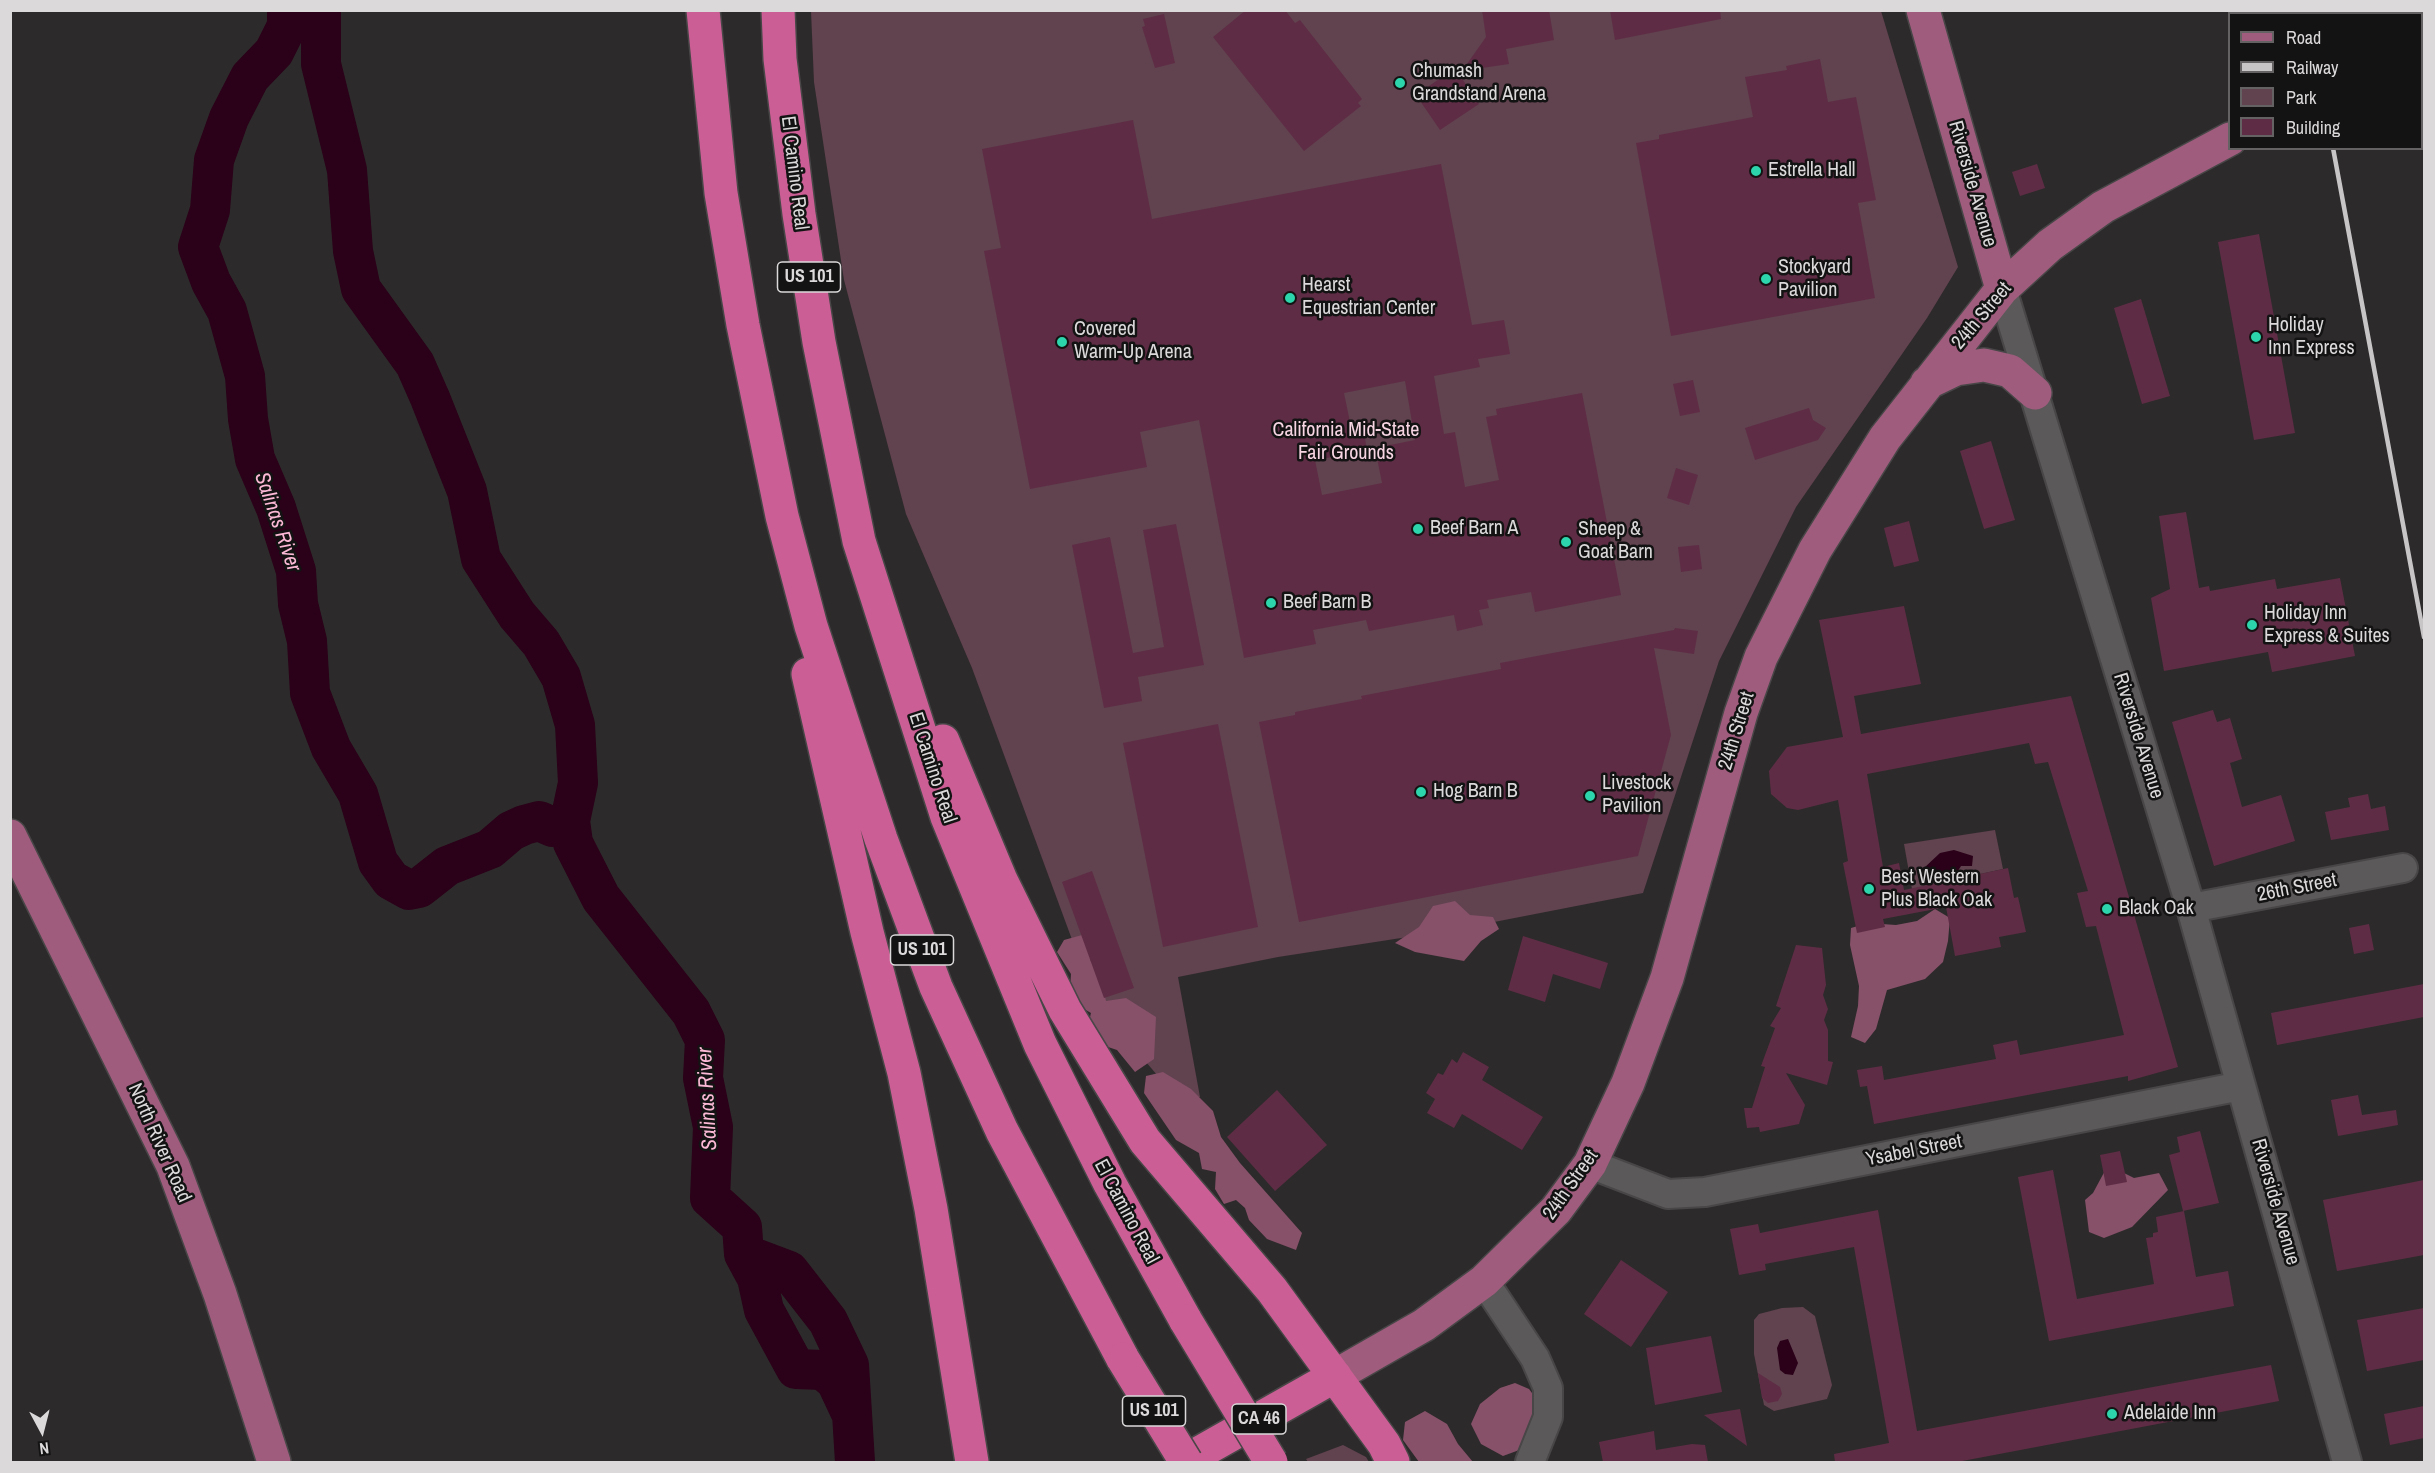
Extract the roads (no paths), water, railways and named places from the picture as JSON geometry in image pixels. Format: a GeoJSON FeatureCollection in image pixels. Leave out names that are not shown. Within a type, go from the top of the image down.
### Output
{"type":"FeatureCollection","features":[{"type":"Feature","properties":{"kind":"highway","name":"US 101"},"geometry":{"type":"LineString","coordinates":[[703,10],[721,193],[743,325],[782,516],[811,626],[881,839],[936,987],[1002,1131],[1123,1359],[1184,1462]]}},
{"type":"Feature","properties":{"kind":"highway","name":"El Camino Real"},"geometry":{"type":"LineString","coordinates":[[778,10],[780,59],[799,214],[819,342],[859,542],[947,817],[1040,1044],[1110,1184],[1186,1321],[1271,1462]]}},
{"type":"Feature","properties":{"kind":"highway"},"geometry":{"type":"LineString","coordinates":[[782,516],[811,692],[867,932],[904,1073],[931,1209],[972,1462]]}},
{"type":"Feature","properties":{"kind":"highway"},"geometry":{"type":"LineString","coordinates":[[859,542],[1001,880],[1065,1010],[1144,1140],[1272,1290],[1384,1444],[1393,1462]]}},
{"type":"Feature","properties":{"kind":"highway","name":"CA 46"},"geometry":{"type":"LineString","coordinates":[[1184,1462],[1335,1376]]}},
{"type":"Feature","properties":{"kind":"main road","name":"Riverside Avenue"},"geometry":{"type":"LineString","coordinates":[[1923,10],[2002,288]]}},
{"type":"Feature","properties":{"kind":"main road","name":"24th Street"},"geometry":{"type":"LineString","coordinates":[[1335,1376],[1424,1325],[1484,1281],[1556,1210],[1590,1164],[1628,1083],[1667,978],[1741,713],[1761,657],[1815,550],[1885,438],[2002,288],[2050,245],[2103,207],[2228,140]]}},
{"type":"Feature","properties":{"kind":"main road"},"geometry":{"type":"LineString","coordinates":[[1926,384],[1956,369],[1984,365],[2010,371],[2035,393]]}},
{"type":"Feature","properties":{"kind":"main road","name":"North River Road"},"geometry":{"type":"LineString","coordinates":[[10,836],[173,1166],[220,1294],[274,1462]]}},
{"type":"Feature","properties":{"kind":"street","name":"Riverside Avenue"},"geometry":{"type":"LineString","coordinates":[[2002,288],[2191,908],[2347,1462]]}},
{"type":"Feature","properties":{"kind":"street","name":"26th Street"},"geometry":{"type":"LineString","coordinates":[[2191,908],[2403,868]]}},
{"type":"Feature","properties":{"kind":"street","name":"Ysabel Street"},"geometry":{"type":"LineString","coordinates":[[1590,1164],[1668,1194],[1705,1192],[2241,1086]]}},
{"type":"Feature","properties":{"kind":"street"},"geometry":{"type":"LineString","coordinates":[[1484,1281],[1535,1358],[1548,1388],[1548,1417],[1530,1462]]}},
{"type":"Feature","properties":{"kind":"waterway","name":"Salinas River"},"geometry":{"type":"LineString","coordinates":[[287,10],[287,26],[274,52],[250,77],[229,118],[214,160],[210,210],[198,247],[211,282],[227,311],[245,376],[248,419],[255,459],[276,508],[296,571],[298,604],[307,641],[310,693],[331,748],[358,794],[378,862],[391,880],[409,890],[419,888],[447,866],[490,849],[511,831],[524,825],[539,821],[553,827],[570,821]]}},
{"type":"Feature","properties":{"kind":"waterway","name":"Salinas River"},"geometry":{"type":"LineString","coordinates":[[321,10],[321,64],[347,170],[353,251],[361,289],[415,364],[467,491],[481,559],[517,615],[541,643],[561,677],[575,725],[578,783],[570,821],[573,843],[601,898],[691,1012],[705,1040],[703,1078],[713,1127],[710,1198],[742,1227],[744,1254],[789,1271],[828,1321],[849,1365],[855,1462]]}},
{"type":"Feature","properties":{"kind":"waterway"},"geometry":{"type":"LineString","coordinates":[[744,1254],[757,1278],[764,1310],[796,1369],[823,1370],[836,1381],[851,1413]]}},
{"type":"Feature","properties":{"kind":"railway"},"geometry":{"type":"LineString","coordinates":[[2333,150],[2424,637]]}},
{"type":"Feature","properties":{"kind":"place","name":"Chumash Grandstand Arena"},"geometry":{"type":"Point","coordinates":[1400,83]}},
{"type":"Feature","properties":{"kind":"place","name":"Estrella Hall"},"geometry":{"type":"Point","coordinates":[1756,171]}},
{"type":"Feature","properties":{"kind":"place","name":"Stockyard Pavilion"},"geometry":{"type":"Point","coordinates":[1766,279]}},
{"type":"Feature","properties":{"kind":"place","name":"Hearst Equestrian Center"},"geometry":{"type":"Point","coordinates":[1290,298]}},
{"type":"Feature","properties":{"kind":"place","name":"Holiday Inn Express"},"geometry":{"type":"Point","coordinates":[2256,337]}},
{"type":"Feature","properties":{"kind":"place","name":"Covered Warm-Up Arena"},"geometry":{"type":"Point","coordinates":[1062,342]}},
{"type":"Feature","properties":{"kind":"place","name":"Beef Barn A"},"geometry":{"type":"Point","coordinates":[1418,529]}},
{"type":"Feature","properties":{"kind":"place","name":"Sheep & Goat Barn"},"geometry":{"type":"Point","coordinates":[1566,542]}},
{"type":"Feature","properties":{"kind":"place","name":"Beef Barn B"},"geometry":{"type":"Point","coordinates":[1271,603]}},
{"type":"Feature","properties":{"kind":"place","name":"Holiday Inn Express & Suites"},"geometry":{"type":"Point","coordinates":[2252,625]}},
{"type":"Feature","properties":{"kind":"place","name":"Hog Barn B"},"geometry":{"type":"Point","coordinates":[1421,792]}},
{"type":"Feature","properties":{"kind":"place","name":"Livestock Pavilion"},"geometry":{"type":"Point","coordinates":[1590,796]}},
{"type":"Feature","properties":{"kind":"place","name":"Best Western Plus Black Oak"},"geometry":{"type":"Point","coordinates":[1869,889]}},
{"type":"Feature","properties":{"kind":"place","name":"Black Oak"},"geometry":{"type":"Point","coordinates":[2107,909]}},
{"type":"Feature","properties":{"kind":"place","name":"Adelaide Inn"},"geometry":{"type":"Point","coordinates":[2112,1414]}},
{"type":"Feature","properties":{"kind":"park label","name":"California Mid-State Fair Grounds"},"geometry":{"type":"Point","coordinates":[1346,442]}}]}
